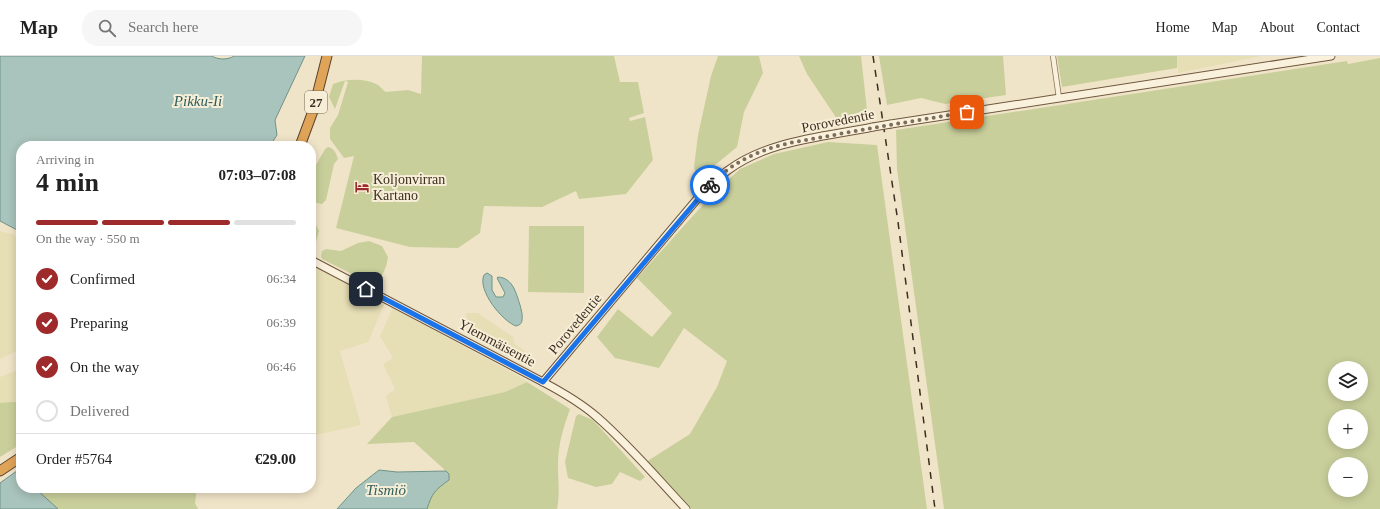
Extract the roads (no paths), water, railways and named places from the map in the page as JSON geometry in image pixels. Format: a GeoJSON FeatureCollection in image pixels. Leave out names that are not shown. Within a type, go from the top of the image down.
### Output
{"type":"FeatureCollection","features":[{"type":"Feature","properties":{"kind":"highway","name":"27"},"geometry":{"type":"LineString","coordinates":[[302,141],[313,111],[327,56]]}},
{"type":"Feature","properties":{"kind":"highway"},"geometry":{"type":"LineString","coordinates":[[0,471],[16,460]]}},
{"type":"Feature","properties":{"kind":"street"},"geometry":{"type":"LineString","coordinates":[[1053,56],[1059,98]]}},
{"type":"Feature","properties":{"kind":"street","name":"Porovedentie"},"geometry":{"type":"LineString","coordinates":[[543,382],[714,181],[728,170],[760,152],[781,145],[873,127],[1331,56]]}},
{"type":"Feature","properties":{"kind":"street","name":"Ylemmäisentie"},"geometry":{"type":"LineString","coordinates":[[316,263],[543,382],[574,401],[596,416],[686,509]]}},
{"type":"Feature","properties":{"kind":"water","name":"Pikku-Ii"},"geometry":{"type":"Polygon","coordinates":[[[0,56],[212,56],[223,59],[234,56],[305,56],[275,120],[277,135],[273,141],[16,141],[16,229],[0,221],[0,56]]]}},
{"type":"Feature","properties":{"kind":"water"},"geometry":{"type":"Polygon","coordinates":[[[487,273],[492,276],[492,290],[496,297],[503,297],[505,293],[497,278],[498,277],[507,280],[513,287],[522,314],[522,321],[519,325],[516,326],[504,318],[487,296],[483,281],[484,275],[487,273]]]}},
{"type":"Feature","properties":{"kind":"water","name":"Tismiö"},"geometry":{"type":"Polygon","coordinates":[[[379,470],[397,472],[446,471],[449,474],[449,480],[440,486],[435,492],[427,509],[337,509],[356,488],[379,470]]]}},
{"type":"Feature","properties":{"kind":"water"},"geometry":{"type":"Polygon","coordinates":[[[16,472],[16,493],[40,493],[58,509],[0,509],[0,483],[16,472]]]}},
{"type":"Feature","properties":{"kind":"railway"},"geometry":{"type":"LineString","coordinates":[[873,56],[898,222],[935,509]]}},
{"type":"Feature","properties":{"kind":"place","name":"Koljonvirran Kartano"},"geometry":{"type":"Point","coordinates":[362,187]}}]}
